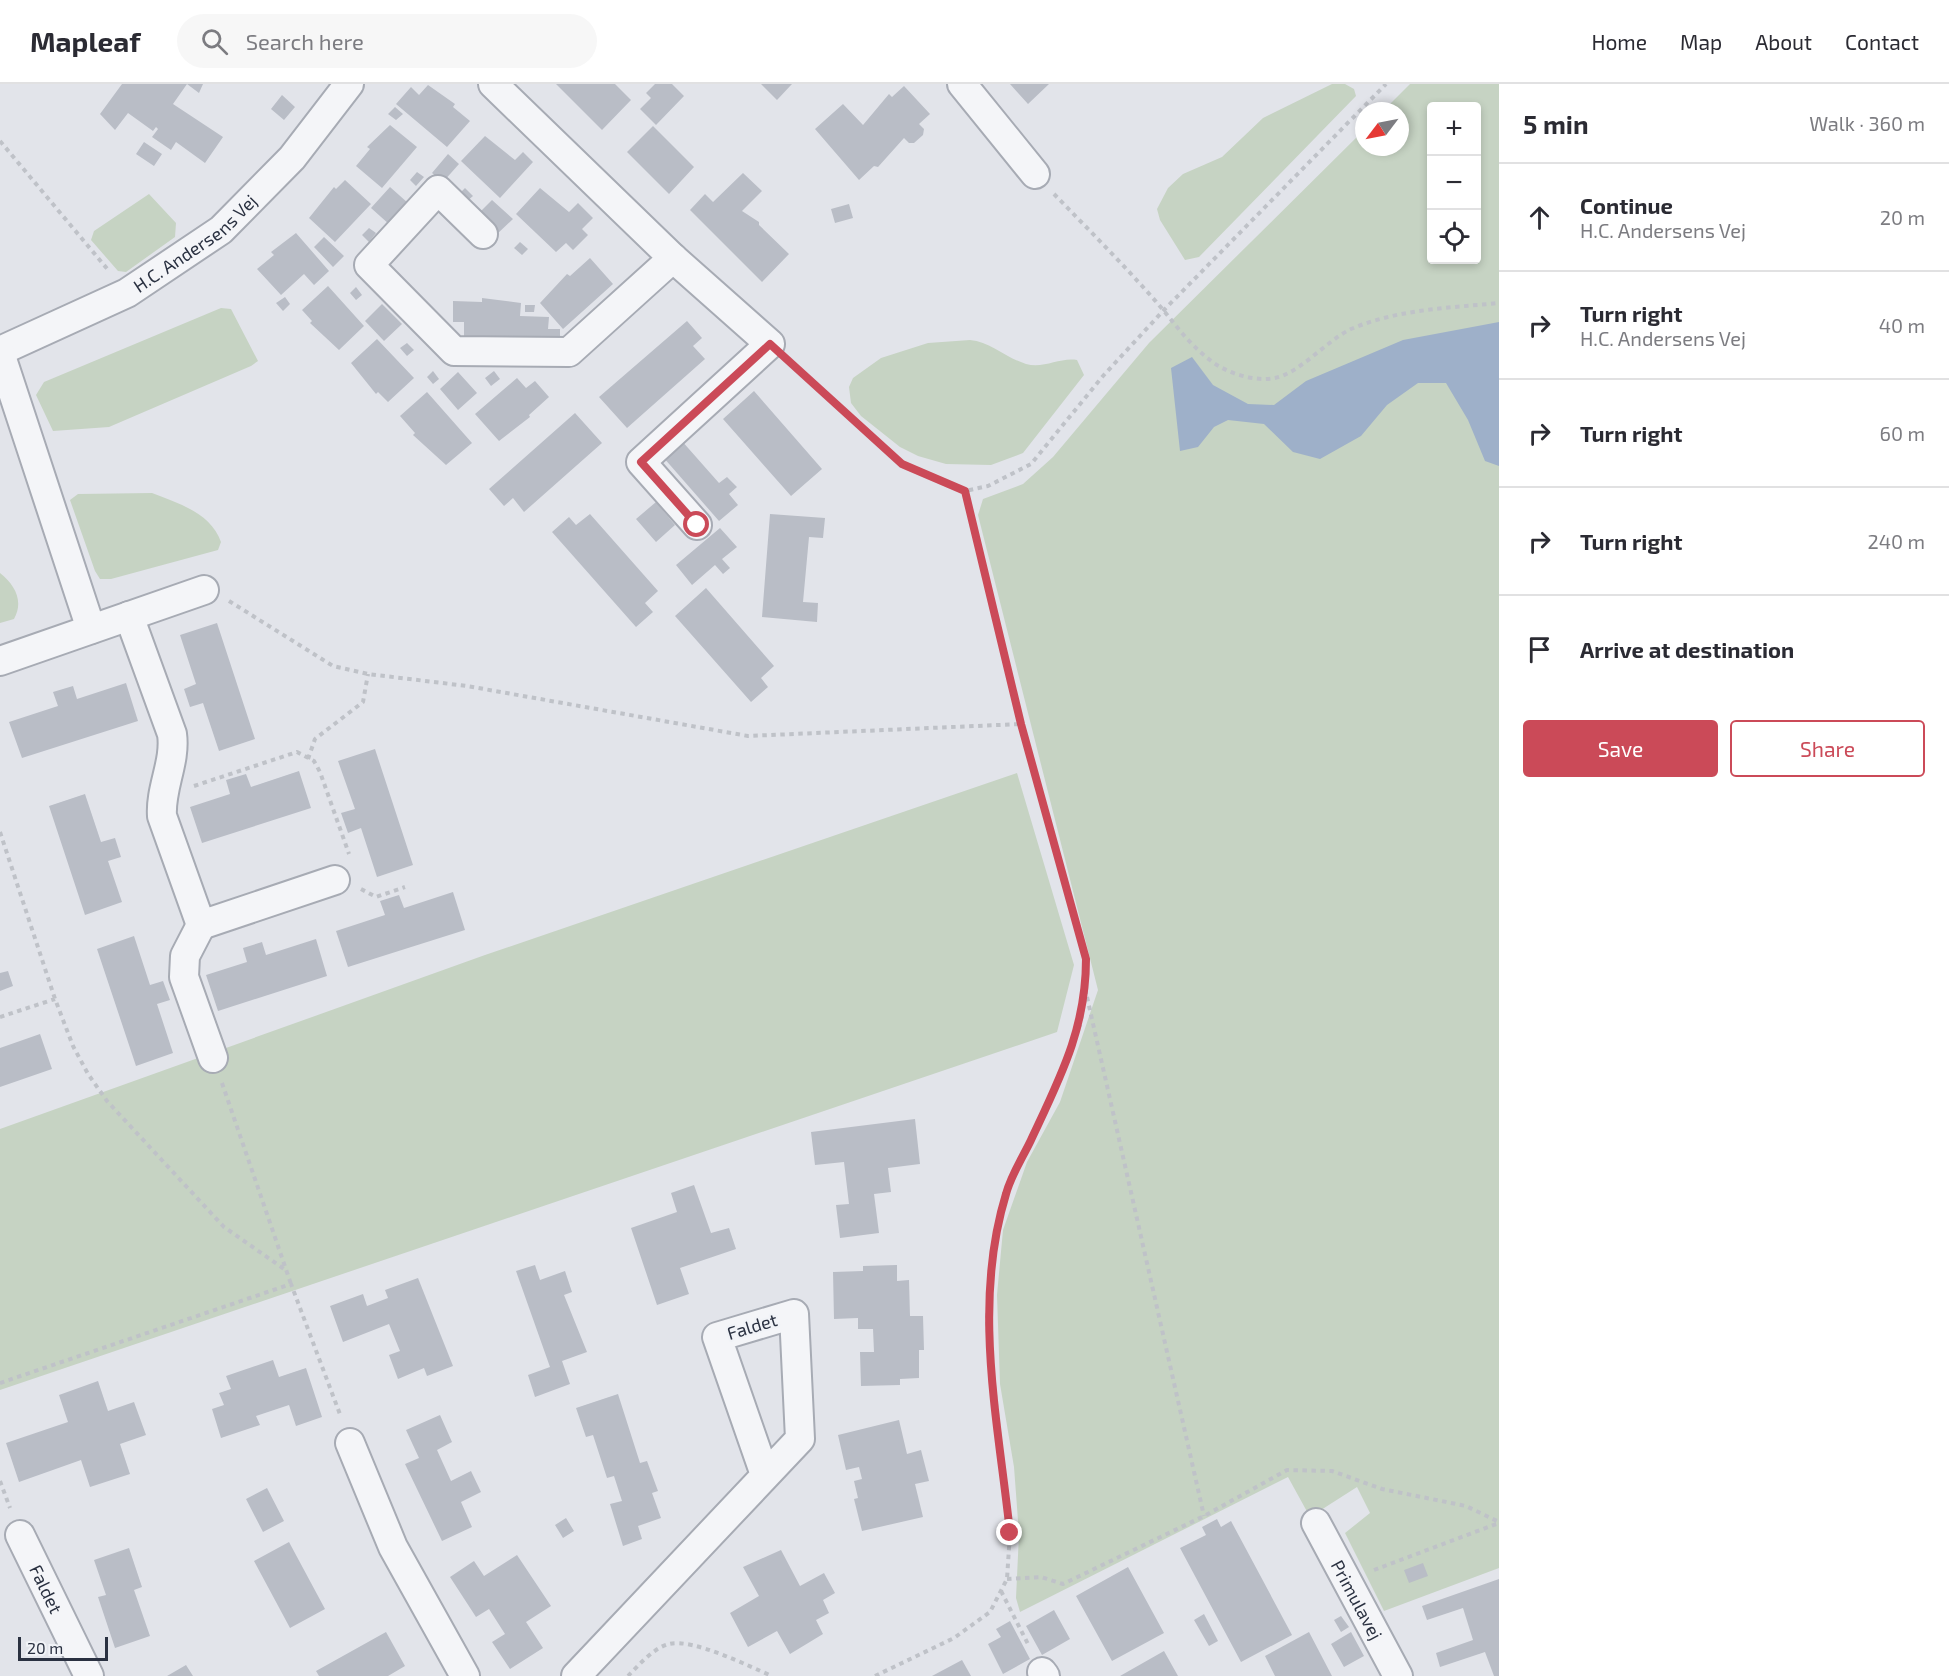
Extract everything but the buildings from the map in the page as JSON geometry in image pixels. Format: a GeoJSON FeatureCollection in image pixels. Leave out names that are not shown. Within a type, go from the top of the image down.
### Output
{"type":"FeatureCollection","features":[{"type":"Feature","properties":{"kind":"street","name":"H.C. Andersens Vej"},"geometry":{"type":"LineString","coordinates":[[92,629],[0,352],[127,292],[221,230],[292,158],[349,84]]}},
{"type":"Feature","properties":{"kind":"street"},"geometry":{"type":"LineString","coordinates":[[493,84],[673,258],[770,344],[641,462],[697,525]]}},
{"type":"Feature","properties":{"kind":"street"},"geometry":{"type":"LineString","coordinates":[[962,84],[1035,174]]}},
{"type":"Feature","properties":{"kind":"street"},"geometry":{"type":"LineString","coordinates":[[483,234],[438,190],[369,265],[454,351],[568,352],[673,258]]}},
{"type":"Feature","properties":{"kind":"street"},"geometry":{"type":"LineString","coordinates":[[0,661],[204,590]]}},
{"type":"Feature","properties":{"kind":"street"},"geometry":{"type":"LineString","coordinates":[[129,616],[172,734],[174,747],[164,791],[162,816],[201,925],[183,965],[184,977],[213,1058]]}},
{"type":"Feature","properties":{"kind":"street"},"geometry":{"type":"LineString","coordinates":[[201,925],[348,874]]}},
{"type":"Feature","properties":{"kind":"street","name":"Faldet"},"geometry":{"type":"LineString","coordinates":[[576,1676],[800,1439],[794,1314],[717,1337],[765,1475]]}},
{"type":"Feature","properties":{"kind":"street"},"geometry":{"type":"LineString","coordinates":[[350,1443],[393,1547],[465,1676]]}},
{"type":"Feature","properties":{"kind":"street","name":"Primulavej"},"geometry":{"type":"LineString","coordinates":[[1316,1523],[1398,1676]]}},
{"type":"Feature","properties":{"kind":"street","name":"Faldet"},"geometry":{"type":"LineString","coordinates":[[20,1535],[88,1676]]}},
{"type":"Feature","properties":{"kind":"path"},"geometry":{"type":"LineString","coordinates":[[770,344],[902,464],[965,491],[988,486],[1031,464],[1102,376],[1386,84]]}},
{"type":"Feature","properties":{"kind":"path"},"geometry":{"type":"LineString","coordinates":[[0,141],[127,292]]}},
{"type":"Feature","properties":{"kind":"path"},"geometry":{"type":"LineString","coordinates":[[1035,174],[1163,311],[1178,331],[1211,361],[1232,372],[1259,379],[1276,378],[1290,371],[1332,340],[1373,321],[1413,311],[1499,303]]}},
{"type":"Feature","properties":{"kind":"path"},"geometry":{"type":"LineString","coordinates":[[875,1676],[954,1638],[990,1612],[1007,1580],[1010,1533],[987,1320],[992,1251],[1006,1192],[1062,1073],[1080,1025],[1086,993],[1086,959],[1021,724],[965,491]]}},
{"type":"Feature","properties":{"kind":"path"},"geometry":{"type":"LineString","coordinates":[[204,590],[222,596],[317,658],[333,666],[368,674],[467,686],[748,736],[1021,724]]}},
{"type":"Feature","properties":{"kind":"path"},"geometry":{"type":"LineString","coordinates":[[308,759],[315,739],[363,702],[368,674]]}},
{"type":"Feature","properties":{"kind":"path"},"geometry":{"type":"LineString","coordinates":[[164,791],[193,786],[291,752],[314,761],[320,772],[348,874],[364,892],[376,897],[405,887]]}},
{"type":"Feature","properties":{"kind":"path"},"geometry":{"type":"LineString","coordinates":[[0,832],[73,1046],[106,1101],[224,1227],[287,1271]]}},
{"type":"Feature","properties":{"kind":"path"},"geometry":{"type":"LineString","coordinates":[[1086,993],[1204,1516]]}},
{"type":"Feature","properties":{"kind":"path"},"geometry":{"type":"LineString","coordinates":[[0,1017],[56,999]]}},
{"type":"Feature","properties":{"kind":"path"},"geometry":{"type":"LineString","coordinates":[[213,1058],[291,1284],[350,1443]]}},
{"type":"Feature","properties":{"kind":"path"},"geometry":{"type":"LineString","coordinates":[[0,1383],[291,1284]]}},
{"type":"Feature","properties":{"kind":"path"},"geometry":{"type":"LineString","coordinates":[[1007,1580],[1041,1577],[1064,1584],[1204,1516],[1287,1470],[1332,1471],[1382,1489],[1466,1506],[1499,1522]]}},
{"type":"Feature","properties":{"kind":"path"},"geometry":{"type":"LineString","coordinates":[[1347,1581],[1499,1522]]}},
{"type":"Feature","properties":{"kind":"path"},"geometry":{"type":"LineString","coordinates":[[1001,1590],[1044,1674]]}},
{"type":"Feature","properties":{"kind":"path"},"geometry":{"type":"LineString","coordinates":[[628,1676],[647,1657],[669,1644],[700,1647],[771,1676]]}},
{"type":"Feature","properties":{"kind":"green space"},"geometry":{"type":"Polygon","coordinates":[[[1332,84],[1345,84],[1354,89],[1356,96],[1199,257],[1185,260],[1160,220],[1157,209],[1168,188],[1183,174],[1222,157],[1263,118],[1332,84]]]}},
{"type":"Feature","properties":{"kind":"green space"},"geometry":{"type":"Polygon","coordinates":[[[1410,84],[1499,84],[1499,1568],[1384,1611],[1345,1533],[1370,1513],[1357,1487],[1310,1517],[1288,1477],[1020,1612],[1016,1598],[1019,1534],[1014,1467],[1000,1384],[997,1295],[1003,1230],[1027,1162],[1060,1102],[1098,990],[978,515],[983,499],[1023,484],[1053,457],[1149,343],[1355,139],[1355,156],[1409,156],[1409,102],[1392,102],[1410,84]]]}},
{"type":"Feature","properties":{"kind":"green space"},"geometry":{"type":"Polygon","coordinates":[[[149,194],[176,223],[175,237],[126,272],[118,271],[91,240],[94,231],[149,194]]]}},
{"type":"Feature","properties":{"kind":"green space"},"geometry":{"type":"Polygon","coordinates":[[[221,308],[231,309],[258,361],[109,427],[53,431],[36,395],[44,382],[221,308]]]}},
{"type":"Feature","properties":{"kind":"green space"},"geometry":{"type":"Polygon","coordinates":[[[970,340],[985,344],[1026,364],[1039,365],[1077,360],[1084,375],[1023,453],[991,465],[946,464],[918,456],[900,447],[861,416],[851,403],[849,387],[853,378],[881,358],[928,343],[970,340]]]}},
{"type":"Feature","properties":{"kind":"green space"},"geometry":{"type":"Polygon","coordinates":[[[152,493],[183,505],[202,516],[216,532],[221,542],[218,550],[111,579],[100,579],[95,571],[70,500],[78,494],[152,493]]]}},
{"type":"Feature","properties":{"kind":"green space"},"geometry":{"type":"Polygon","coordinates":[[[0,573],[14,588],[18,606],[14,619],[0,623],[0,573]]]}},
{"type":"Feature","properties":{"kind":"green space"},"geometry":{"type":"Polygon","coordinates":[[[1017,773],[1074,965],[1057,1032],[0,1390],[0,1129],[485,955],[1017,773]]]}},
{"type":"Feature","properties":{"kind":"water"},"geometry":{"type":"Polygon","coordinates":[[[1499,322],[1499,466],[1485,461],[1468,420],[1446,383],[1418,383],[1387,405],[1361,436],[1320,459],[1293,452],[1264,424],[1228,420],[1214,427],[1198,447],[1180,451],[1171,368],[1192,357],[1213,385],[1248,404],[1274,405],[1306,381],[1403,340],[1499,322]]]}},
{"type":"Feature","properties":{"kind":"route"},"geometry":{"type":"LineString","coordinates":[[697,525],[641,462],[770,344],[902,464],[965,491],[1021,724],[1086,959],[1086,993],[1080,1025],[1062,1073],[1006,1192],[992,1251],[987,1320],[1010,1533]]}}]}
